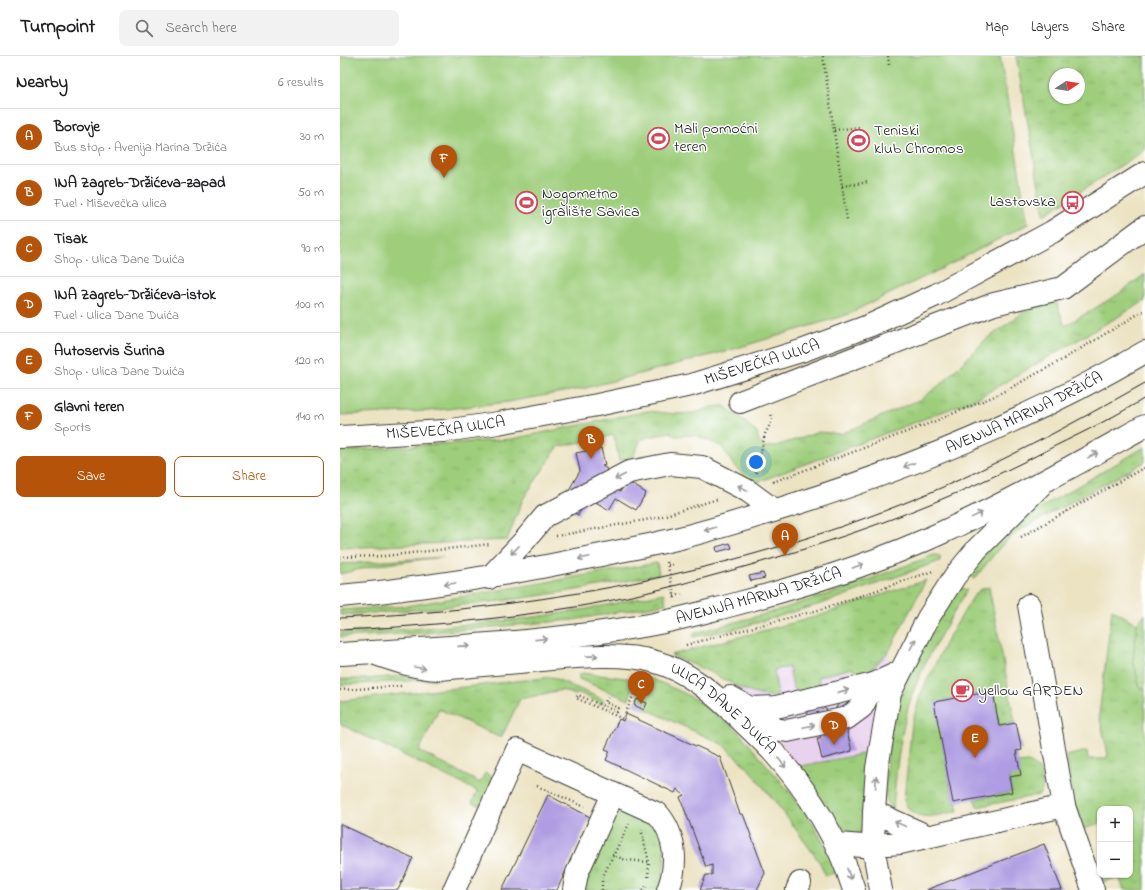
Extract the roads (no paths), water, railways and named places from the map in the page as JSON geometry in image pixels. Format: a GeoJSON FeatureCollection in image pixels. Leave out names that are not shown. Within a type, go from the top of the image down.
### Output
{"type":"FeatureCollection","features":[{"type":"Feature","properties":{"kind":"street","name":"MIŠEVEČKA ULICA"},"geometry":{"type":"LineString","coordinates":[[340,436],[444,431],[498,423],[597,405],[691,385],[790,355],[871,324],[936,295],[1052,232],[1145,173]]}},
{"type":"Feature","properties":{"kind":"street"},"geometry":{"type":"LineString","coordinates":[[740,402],[994,304],[1063,288],[1145,227]]}},
{"type":"Feature","properties":{"kind":"street","name":"AVENIJA MARINA DRŽIĆA"},"geometry":{"type":"LineString","coordinates":[[340,596],[489,578],[680,538],[774,510],[885,474],[953,448],[1001,427],[1113,371],[1145,352]]}},
{"type":"Feature","properties":{"kind":"street","name":"AVENIJA MARINA DRŽIĆA"},"geometry":{"type":"LineString","coordinates":[[340,654],[495,644],[581,635],[651,625],[793,588],[879,559],[941,533],[1046,481],[1145,426]]}},
{"type":"Feature","properties":{"kind":"street"},"geometry":{"type":"LineString","coordinates":[[489,578],[525,540],[545,516],[629,472],[670,464],[702,467],[748,491],[774,510]]}},
{"type":"Feature","properties":{"kind":"street"},"geometry":{"type":"LineString","coordinates":[[881,890],[873,846],[874,812],[877,768],[890,693],[928,618],[961,568],[977,548],[1046,481]]}},
{"type":"Feature","properties":{"kind":"street"},"geometry":{"type":"LineString","coordinates":[[1029,605],[1064,806],[1093,890]]}},
{"type":"Feature","properties":{"kind":"street","name":"ULICA DANE DUIĆA"},"geometry":{"type":"LineString","coordinates":[[370,652],[410,666],[439,669],[572,657],[612,656],[655,661],[677,670],[700,684],[723,703],[774,753],[804,792],[837,844],[854,890]]}},
{"type":"Feature","properties":{"kind":"street"},"geometry":{"type":"LineString","coordinates":[[700,684],[736,699],[750,708],[775,729],[787,731],[847,718],[862,707],[874,684],[900,672]]}},
{"type":"Feature","properties":{"kind":"street"},"geometry":{"type":"LineString","coordinates":[[454,890],[517,750],[613,794],[641,814],[658,814],[666,823],[672,842],[675,868],[668,890]]}},
{"type":"Feature","properties":{"kind":"street"},"geometry":{"type":"LineString","coordinates":[[574,890],[577,873],[613,794]]}},
{"type":"Feature","properties":{"kind":"street"},"geometry":{"type":"LineString","coordinates":[[837,844],[873,846],[900,843],[1064,806]]}},
{"type":"Feature","properties":{"kind":"street"},"geometry":{"type":"LineString","coordinates":[[874,812],[927,836]]}},
{"type":"Feature","properties":{"kind":"tram line"},"geometry":{"type":"LineString","coordinates":[[340,618],[488,606],[561,596],[634,583],[706,567],[777,547],[848,524],[946,486],[1004,459],[1145,383]]}},
{"type":"Feature","properties":{"kind":"tram line"},"geometry":{"type":"LineString","coordinates":[[340,630],[455,622],[569,608],[646,593],[765,561],[850,534],[933,503],[1015,466],[1089,429],[1145,398]]}},
{"type":"Feature","properties":{"kind":"place","name":"Mali pomoćni teren"},"geometry":{"type":"Point","coordinates":[658,138]}},
{"type":"Feature","properties":{"kind":"place","name":"Teniski klub Chromos"},"geometry":{"type":"Point","coordinates":[858,140]}},
{"type":"Feature","properties":{"kind":"place","name":"Glavni teren"},"geometry":{"type":"Point","coordinates":[444,178]}},
{"type":"Feature","properties":{"kind":"place","name":"Lastovska"},"geometry":{"type":"Point","coordinates":[1072,202]}},
{"type":"Feature","properties":{"kind":"place","name":"Nogometno igralište Savica"},"geometry":{"type":"Point","coordinates":[526,203]}},
{"type":"Feature","properties":{"kind":"place","name":"INA Zagreb-Držićeva-zapad"},"geometry":{"type":"Point","coordinates":[591,459]}},
{"type":"Feature","properties":{"kind":"place","name":"Borovje"},"geometry":{"type":"Point","coordinates":[785,556]}},
{"type":"Feature","properties":{"kind":"place","name":"yellow GARDEN"},"geometry":{"type":"Point","coordinates":[962,691]}},
{"type":"Feature","properties":{"kind":"place","name":"Tisak"},"geometry":{"type":"Point","coordinates":[641,704]}},
{"type":"Feature","properties":{"kind":"place","name":"INA Zagreb-Držićeva-istok"},"geometry":{"type":"Point","coordinates":[834,745]}},
{"type":"Feature","properties":{"kind":"place","name":"Autoservis Šurina"},"geometry":{"type":"Point","coordinates":[975,758]}}]}
